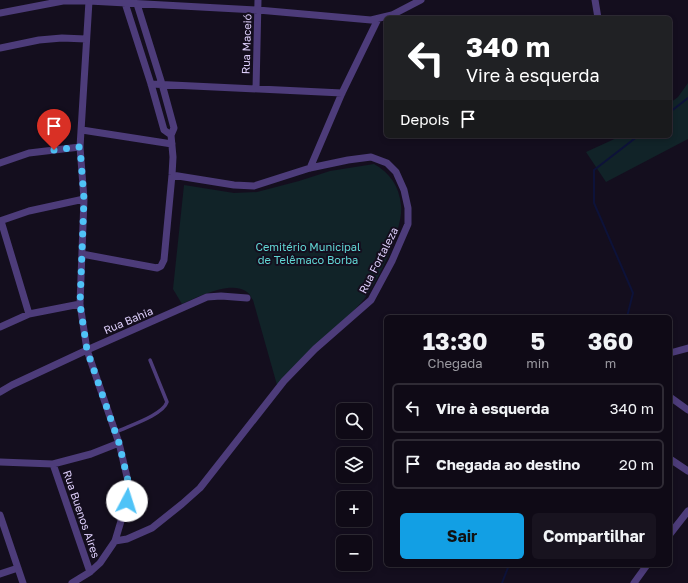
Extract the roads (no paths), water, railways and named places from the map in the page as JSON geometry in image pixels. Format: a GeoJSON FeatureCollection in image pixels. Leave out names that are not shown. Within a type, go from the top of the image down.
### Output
{"type":"FeatureCollection","features":[{"type":"Feature","properties":{"kind":"street"},"geometry":{"type":"LineString","coordinates":[[0,13],[63,1],[89,0],[258,10],[371,20],[384,17]]}},
{"type":"Feature","properties":{"kind":"street"},"geometry":{"type":"LineString","coordinates":[[72,583],[90,572],[100,563],[115,541],[127,501],[128,481],[116,432],[87,350],[80,304],[84,199],[80,147],[89,0]]}},
{"type":"Feature","properties":{"kind":"street","name":"Rua Maceió"},"geometry":{"type":"LineString","coordinates":[[256,89],[258,0]]}},
{"type":"Feature","properties":{"kind":"street"},"geometry":{"type":"LineString","coordinates":[[388,16],[421,0]]}},
{"type":"Feature","properties":{"kind":"street"},"geometry":{"type":"LineString","coordinates":[[595,0],[598,16]]}},
{"type":"Feature","properties":{"kind":"street"},"geometry":{"type":"LineString","coordinates":[[125,3],[164,130],[171,135]]}},
{"type":"Feature","properties":{"kind":"street"},"geometry":{"type":"LineString","coordinates":[[82,254],[157,268],[161,266],[164,260],[172,175],[173,156],[171,135],[174,130],[174,124],[137,4]]}},
{"type":"Feature","properties":{"kind":"street"},"geometry":{"type":"LineString","coordinates":[[310,168],[342,93],[378,19]]}},
{"type":"Feature","properties":{"kind":"street"},"geometry":{"type":"LineString","coordinates":[[0,48],[39,40],[62,38],[86,40]]}},
{"type":"Feature","properties":{"kind":"street"},"geometry":{"type":"LineString","coordinates":[[151,84],[342,93]]}},
{"type":"Feature","properties":{"kind":"street"},"geometry":{"type":"LineString","coordinates":[[82,130],[172,144]]}},
{"type":"Feature","properties":{"kind":"street"},"geometry":{"type":"LineString","coordinates":[[0,163],[29,153],[80,147]]}},
{"type":"Feature","properties":{"kind":"street","name":"Rua Fortaleza"},"geometry":{"type":"LineString","coordinates":[[115,541],[127,539],[152,528],[200,488],[284,381],[315,349],[371,300],[392,261],[408,224],[408,208],[404,190],[396,172],[387,164],[371,157],[310,168],[254,186],[234,185],[172,175]]}},
{"type":"Feature","properties":{"kind":"street"},"geometry":{"type":"LineString","coordinates":[[29,314],[0,221],[29,211],[84,199]]}},
{"type":"Feature","properties":{"kind":"street","name":"Rua Bahia"},"geometry":{"type":"LineString","coordinates":[[0,392],[87,350],[207,298],[221,296],[247,298]]}},
{"type":"Feature","properties":{"kind":"street"},"geometry":{"type":"LineString","coordinates":[[0,327],[29,314],[80,304]]}},
{"type":"Feature","properties":{"kind":"street"},"geometry":{"type":"LineString","coordinates":[[672,352],[688,348]]}},
{"type":"Feature","properties":{"kind":"street"},"geometry":{"type":"LineString","coordinates":[[672,398],[688,410]]}},
{"type":"Feature","properties":{"kind":"street"},"geometry":{"type":"LineString","coordinates":[[0,462],[53,464],[91,454],[119,443]]}},
{"type":"Feature","properties":{"kind":"street"},"geometry":{"type":"LineString","coordinates":[[672,460],[688,471]]}},
{"type":"Feature","properties":{"kind":"street","name":"Rua Buenos Aires"},"geometry":{"type":"LineString","coordinates":[[53,464],[90,572]]}},
{"type":"Feature","properties":{"kind":"street"},"geometry":{"type":"LineString","coordinates":[[672,529],[688,511]]}},
{"type":"Feature","properties":{"kind":"street"},"geometry":{"type":"LineString","coordinates":[[0,515],[23,583]]}},
{"type":"Feature","properties":{"kind":"street"},"geometry":{"type":"LineString","coordinates":[[634,583],[646,567]]}},
{"type":"Feature","properties":{"kind":"street"},"geometry":{"type":"LineString","coordinates":[[0,574],[18,568]]}},
{"type":"Feature","properties":{"kind":"lane"},"geometry":{"type":"LineString","coordinates":[[116,432],[159,412],[166,407],[167,402],[150,360]]}},
{"type":"Feature","properties":{"kind":"waterway"},"geometry":{"type":"LineString","coordinates":[[672,110],[688,98]]}},
{"type":"Feature","properties":{"kind":"waterway"},"geometry":{"type":"LineString","coordinates":[[628,315],[633,293],[594,203],[594,170],[635,138]]}},
{"type":"Feature","properties":{"kind":"waterway"},"geometry":{"type":"LineString","coordinates":[[502,583],[508,567]]}},
{"type":"Feature","properties":{"kind":"park label","name":"Cemitério Municipal de Telêmaco Borba"},"geometry":{"type":"Point","coordinates":[308,252]}}]}
